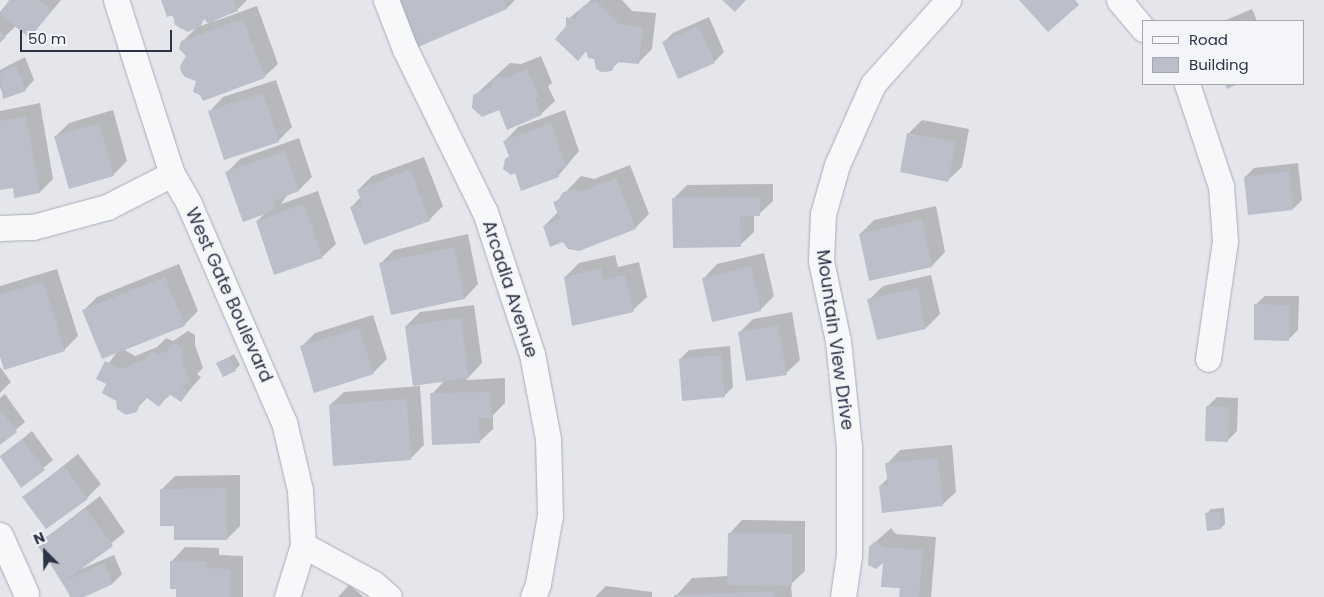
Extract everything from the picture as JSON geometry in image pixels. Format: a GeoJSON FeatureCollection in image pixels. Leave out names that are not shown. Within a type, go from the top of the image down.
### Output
{"type":"FeatureCollection","features":[{"type":"Feature","properties":{"kind":"street","name":"West Gate Boulevard"},"geometry":{"type":"LineString","coordinates":[[116,0],[172,174],[193,212],[284,422],[300,490],[303,546],[287,597]]}},
{"type":"Feature","properties":{"kind":"street","name":"Arcadia Avenue"},"geometry":{"type":"LineString","coordinates":[[386,0],[405,50],[485,212],[532,354],[548,439],[550,516],[538,584],[533,597]]}},
{"type":"Feature","properties":{"kind":"street","name":"Mountain View Drive"},"geometry":{"type":"LineString","coordinates":[[843,597],[849,555],[850,447],[838,341],[821,261],[823,214],[837,165],[873,84],[948,0]]}},
{"type":"Feature","properties":{"kind":"street"},"geometry":{"type":"LineString","coordinates":[[1119,0],[1142,28]]}},
{"type":"Feature","properties":{"kind":"street"},"geometry":{"type":"LineString","coordinates":[[1187,85],[1221,186],[1225,241],[1208,359]]}},
{"type":"Feature","properties":{"kind":"street"},"geometry":{"type":"LineString","coordinates":[[0,228],[33,227],[107,207],[172,174]]}},
{"type":"Feature","properties":{"kind":"street"},"geometry":{"type":"LineString","coordinates":[[0,535],[26,593]]}},
{"type":"Feature","properties":{"kind":"street"},"geometry":{"type":"LineString","coordinates":[[303,546],[373,584],[390,597]]}},
{"type":"Feature","properties":{"kind":"building"},"geometry":{"type":"Polygon","coordinates":[[[9,0],[40,0],[52,10],[30,38],[0,15],[9,0]]]}},
{"type":"Feature","properties":{"kind":"building"},"geometry":{"type":"Polygon","coordinates":[[[161,0],[234,0],[238,11],[207,23],[204,18],[201,26],[188,32],[175,25],[173,15],[167,17],[161,0]]]}},
{"type":"Feature","properties":{"kind":"building"},"geometry":{"type":"Polygon","coordinates":[[[398,0],[504,0],[507,9],[418,47],[398,0]]]}},
{"type":"Feature","properties":{"kind":"building"},"geometry":{"type":"Polygon","coordinates":[[[722,0],[746,0],[735,12],[722,0]]]}},
{"type":"Feature","properties":{"kind":"building"},"geometry":{"type":"Polygon","coordinates":[[[1019,0],[1075,0],[1079,5],[1048,32],[1019,0]]]}},
{"type":"Feature","properties":{"kind":"building"},"geometry":{"type":"Polygon","coordinates":[[[596,1],[619,24],[643,27],[639,64],[616,62],[612,71],[601,72],[596,69],[594,59],[588,58],[586,51],[578,61],[555,39],[566,26],[566,17],[575,19],[583,6],[596,1]]]}},
{"type":"Feature","properties":{"kind":"building"},"geometry":{"type":"Polygon","coordinates":[[[243,19],[265,78],[203,101],[200,95],[193,92],[196,81],[185,77],[181,72],[180,66],[186,56],[179,49],[181,41],[243,19]]]}},
{"type":"Feature","properties":{"kind":"building"},"geometry":{"type":"Polygon","coordinates":[[[699,26],[715,63],[678,79],[662,42],[699,26]]]}},
{"type":"Feature","properties":{"kind":"building"},"geometry":{"type":"Polygon","coordinates":[[[0,31],[6,37],[0,43],[0,31]]]}},
{"type":"Feature","properties":{"kind":"building"},"geometry":{"type":"Polygon","coordinates":[[[16,66],[26,91],[3,99],[0,72],[16,66]]]}},
{"type":"Feature","properties":{"kind":"building"},"geometry":{"type":"Polygon","coordinates":[[[527,69],[539,97],[535,99],[542,115],[507,130],[499,110],[482,117],[472,108],[473,95],[491,87],[495,76],[507,78],[527,69]]]}},
{"type":"Feature","properties":{"kind":"building"},"geometry":{"type":"Polygon","coordinates":[[[1225,85],[1236,85],[1227,89],[1225,85]]]}},
{"type":"Feature","properties":{"kind":"building"},"geometry":{"type":"Polygon","coordinates":[[[263,93],[279,142],[224,160],[208,111],[263,93]]]}},
{"type":"Feature","properties":{"kind":"building"},"geometry":{"type":"Polygon","coordinates":[[[26,116],[40,193],[14,198],[13,188],[0,190],[0,121],[26,116]]]}},
{"type":"Feature","properties":{"kind":"building"},"geometry":{"type":"Polygon","coordinates":[[[99,123],[114,176],[69,189],[54,136],[99,123]]]}},
{"type":"Feature","properties":{"kind":"building"},"geometry":{"type":"Polygon","coordinates":[[[551,123],[566,166],[556,170],[559,177],[521,191],[515,173],[511,175],[503,169],[505,159],[509,156],[503,141],[551,123]]]}},
{"type":"Feature","properties":{"kind":"building"},"geometry":{"type":"Polygon","coordinates":[[[907,133],[956,142],[948,182],[900,172],[907,133]]]}},
{"type":"Feature","properties":{"kind":"building"},"geometry":{"type":"Polygon","coordinates":[[[285,151],[299,191],[273,201],[276,210],[243,222],[225,172],[285,151]]]}},
{"type":"Feature","properties":{"kind":"building"},"geometry":{"type":"Polygon","coordinates":[[[410,169],[430,221],[364,245],[350,207],[362,203],[357,190],[410,169]]]}},
{"type":"Feature","properties":{"kind":"building"},"geometry":{"type":"Polygon","coordinates":[[[1289,171],[1293,210],[1248,215],[1244,177],[1289,171]]]}},
{"type":"Feature","properties":{"kind":"building"},"geometry":{"type":"Polygon","coordinates":[[[616,178],[636,229],[579,251],[568,249],[563,242],[550,247],[543,226],[560,219],[553,202],[559,200],[562,193],[572,189],[580,192],[616,178]]]}},
{"type":"Feature","properties":{"kind":"building"},"geometry":{"type":"Polygon","coordinates":[[[760,197],[760,216],[740,216],[741,247],[673,248],[672,198],[760,197]]]}},
{"type":"Feature","properties":{"kind":"building"},"geometry":{"type":"Polygon","coordinates":[[[304,204],[323,258],[274,275],[256,221],[304,204]]]}},
{"type":"Feature","properties":{"kind":"building"},"geometry":{"type":"Polygon","coordinates":[[[922,219],[932,267],[869,281],[859,234],[922,219]]]}},
{"type":"Feature","properties":{"kind":"building"},"geometry":{"type":"Polygon","coordinates":[[[454,247],[465,299],[391,315],[379,263],[454,247]]]}},
{"type":"Feature","properties":{"kind":"building"},"geometry":{"type":"Polygon","coordinates":[[[751,266],[761,311],[712,322],[702,278],[751,266]]]}},
{"type":"Feature","properties":{"kind":"building"},"geometry":{"type":"Polygon","coordinates":[[[601,268],[604,280],[625,275],[634,312],[572,326],[564,277],[601,268]]]}},
{"type":"Feature","properties":{"kind":"building"},"geometry":{"type":"Polygon","coordinates":[[[165,277],[185,326],[102,359],[82,310],[165,277]]]}},
{"type":"Feature","properties":{"kind":"building"},"geometry":{"type":"Polygon","coordinates":[[[43,281],[65,351],[4,370],[0,357],[0,295],[43,281]]]}},
{"type":"Feature","properties":{"kind":"building"},"geometry":{"type":"Polygon","coordinates":[[[918,288],[926,329],[877,340],[867,299],[918,288]]]}},
{"type":"Feature","properties":{"kind":"building"},"geometry":{"type":"Polygon","coordinates":[[[1254,304],[1290,305],[1289,341],[1254,340],[1254,304]]]}},
{"type":"Feature","properties":{"kind":"building"},"geometry":{"type":"Polygon","coordinates":[[[461,318],[469,378],[413,386],[405,326],[461,318]]]}},
{"type":"Feature","properties":{"kind":"building"},"geometry":{"type":"Polygon","coordinates":[[[778,325],[787,375],[746,381],[738,332],[778,325]]]}},
{"type":"Feature","properties":{"kind":"building"},"geometry":{"type":"Polygon","coordinates":[[[359,328],[374,374],[314,393],[300,346],[359,328]]]}},
{"type":"Feature","properties":{"kind":"building"},"geometry":{"type":"Polygon","coordinates":[[[174,344],[182,349],[182,359],[190,383],[181,386],[189,391],[181,402],[169,394],[159,407],[147,398],[141,400],[137,412],[126,415],[117,409],[116,401],[102,393],[106,384],[96,379],[105,361],[120,369],[147,359],[151,351],[159,354],[165,352],[174,344]]]}},
{"type":"Feature","properties":{"kind":"building"},"geometry":{"type":"Polygon","coordinates":[[[721,355],[725,397],[682,401],[679,359],[721,355]]]}},
{"type":"Feature","properties":{"kind":"building"},"geometry":{"type":"Polygon","coordinates":[[[229,357],[236,371],[223,377],[216,363],[229,357]]]}},
{"type":"Feature","properties":{"kind":"building"},"geometry":{"type":"Polygon","coordinates":[[[491,392],[492,418],[479,418],[480,443],[432,445],[430,393],[491,392]]]}},
{"type":"Feature","properties":{"kind":"building"},"geometry":{"type":"Polygon","coordinates":[[[407,399],[411,460],[333,466],[329,405],[407,399]]]}},
{"type":"Feature","properties":{"kind":"building"},"geometry":{"type":"Polygon","coordinates":[[[1206,406],[1229,407],[1228,442],[1205,441],[1206,406]]]}},
{"type":"Feature","properties":{"kind":"building"},"geometry":{"type":"Polygon","coordinates":[[[0,409],[17,432],[0,445],[0,409]]]}},
{"type":"Feature","properties":{"kind":"building"},"geometry":{"type":"Polygon","coordinates":[[[22,439],[45,470],[21,488],[0,456],[22,439]]]}},
{"type":"Feature","properties":{"kind":"building"},"geometry":{"type":"Polygon","coordinates":[[[938,458],[943,506],[882,513],[879,486],[888,485],[885,463],[938,458]]]}},
{"type":"Feature","properties":{"kind":"building"},"geometry":{"type":"Polygon","coordinates":[[[64,466],[88,499],[46,529],[22,497],[64,466]]]}},
{"type":"Feature","properties":{"kind":"building"},"geometry":{"type":"Polygon","coordinates":[[[227,488],[227,540],[174,540],[174,526],[160,526],[160,489],[227,488]]]}},
{"type":"Feature","properties":{"kind":"building"},"geometry":{"type":"Polygon","coordinates":[[[86,509],[113,546],[63,582],[36,544],[86,509]]]}},
{"type":"Feature","properties":{"kind":"building"},"geometry":{"type":"Polygon","coordinates":[[[1220,512],[1221,529],[1207,531],[1205,513],[1220,512]]]}},
{"type":"Feature","properties":{"kind":"building"},"geometry":{"type":"Polygon","coordinates":[[[728,533],[792,534],[792,586],[727,585],[728,533]]]}},
{"type":"Feature","properties":{"kind":"building"},"geometry":{"type":"Polygon","coordinates":[[[874,542],[879,542],[882,547],[923,550],[919,597],[899,597],[900,588],[881,587],[883,563],[876,569],[868,565],[869,547],[874,542]]]}},
{"type":"Feature","properties":{"kind":"building"},"geometry":{"type":"Polygon","coordinates":[[[170,561],[206,561],[206,568],[230,569],[230,597],[176,597],[176,589],[170,589],[170,561]]]}},
{"type":"Feature","properties":{"kind":"building"},"geometry":{"type":"Polygon","coordinates":[[[104,563],[113,584],[84,597],[70,597],[63,582],[104,563]]]}},
{"type":"Feature","properties":{"kind":"building"},"geometry":{"type":"Polygon","coordinates":[[[774,591],[774,597],[674,597],[674,595],[774,591]]]}}]}
